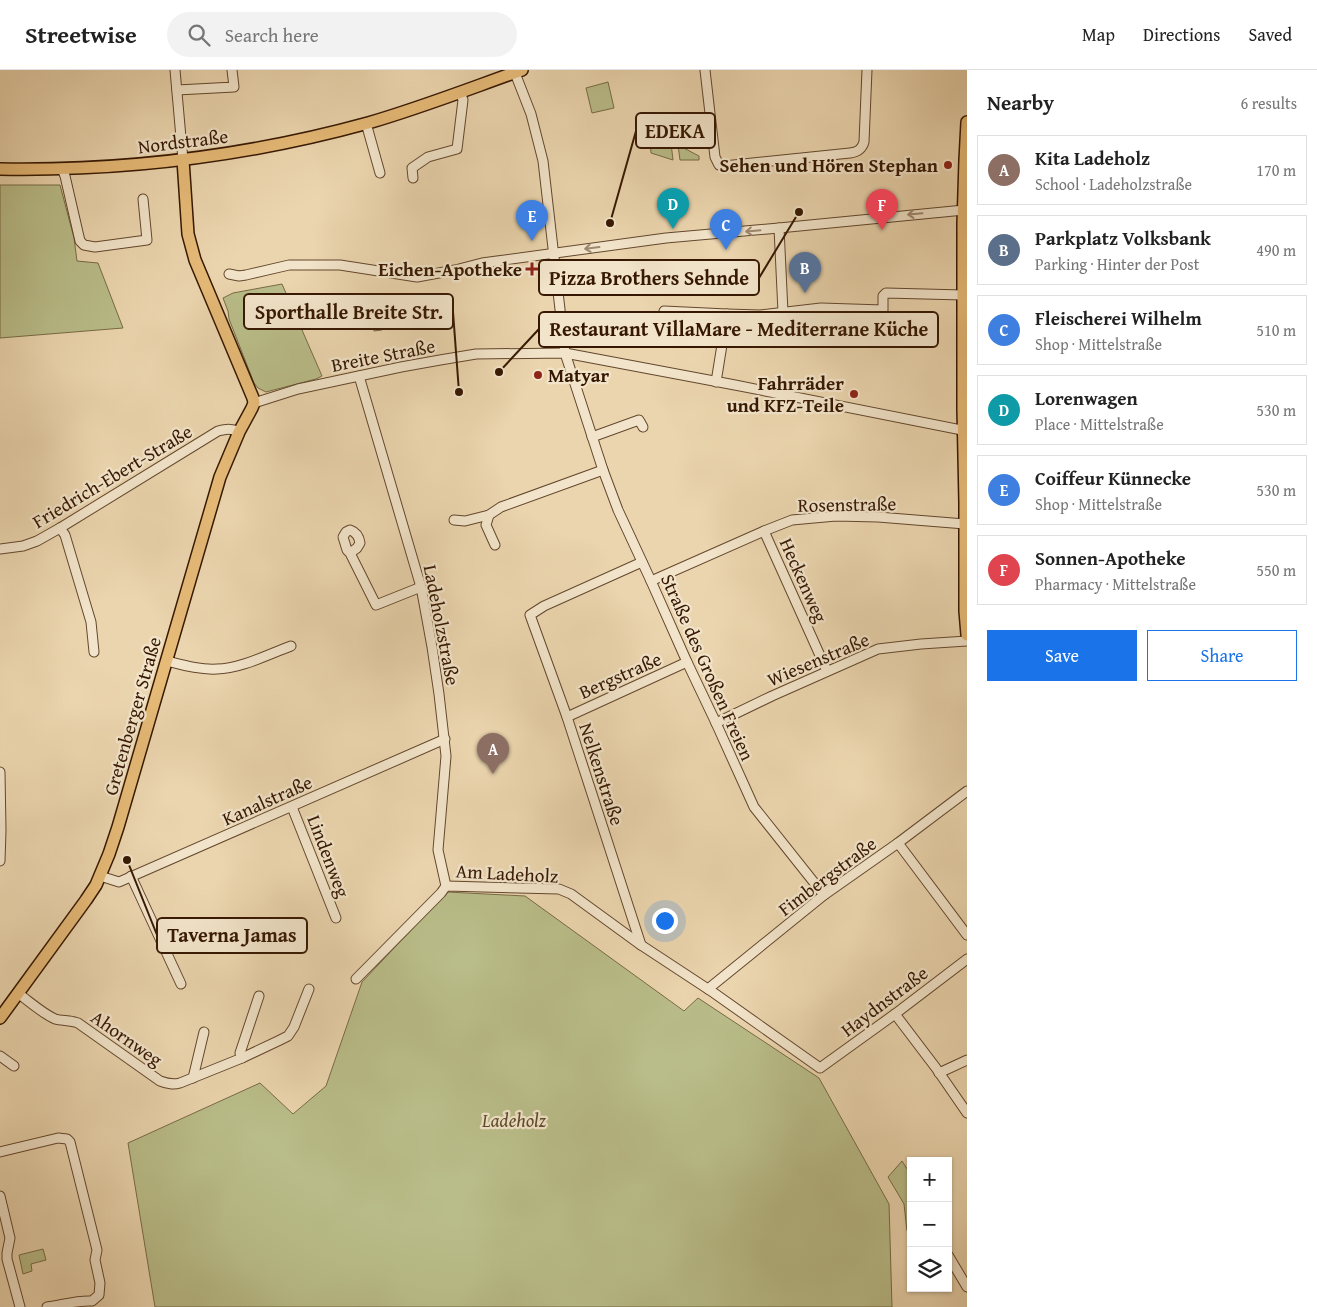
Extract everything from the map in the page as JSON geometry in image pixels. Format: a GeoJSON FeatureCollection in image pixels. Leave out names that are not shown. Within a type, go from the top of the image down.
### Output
{"type":"FeatureCollection","features":[{"type":"Feature","properties":{"kind":"main road","name":"Nordstraße"},"geometry":{"type":"LineString","coordinates":[[0,170],[62,169],[138,164],[232,153],[284,143],[366,123],[518,71]]}},
{"type":"Feature","properties":{"kind":"main road"},"geometry":{"type":"LineString","coordinates":[[967,122],[963,295],[965,610],[967,635]]}},
{"type":"Feature","properties":{"kind":"main road"},"geometry":{"type":"LineString","coordinates":[[183,160],[188,234],[191,248],[254,402]]}},
{"type":"Feature","properties":{"kind":"main road","name":"Gretenberger Straße"},"geometry":{"type":"LineString","coordinates":[[2,1011],[18,994],[86,900],[100,876],[118,827],[220,477],[254,402]]}},
{"type":"Feature","properties":{"kind":"street"},"geometry":{"type":"LineString","coordinates":[[175,70],[183,160]]}},
{"type":"Feature","properties":{"kind":"street"},"geometry":{"type":"LineString","coordinates":[[177,90],[234,87],[232,70]]}},
{"type":"Feature","properties":{"kind":"street"},"geometry":{"type":"LineString","coordinates":[[705,70],[715,157],[719,164],[724,166],[854,152],[861,149],[864,142],[867,70]]}},
{"type":"Feature","properties":{"kind":"street","name":"Straße des Großen Freien"},"geometry":{"type":"LineString","coordinates":[[518,71],[540,147],[565,353],[603,470],[618,510],[754,807],[824,895]]}},
{"type":"Feature","properties":{"kind":"street"},"geometry":{"type":"LineString","coordinates":[[413,178],[412,168],[428,157],[457,149],[463,100],[460,92]]}},
{"type":"Feature","properties":{"kind":"street"},"geometry":{"type":"LineString","coordinates":[[366,123],[380,173]]}},
{"type":"Feature","properties":{"kind":"street"},"geometry":{"type":"LineString","coordinates":[[62,169],[80,241],[84,245],[95,247],[148,240],[143,199]]}},
{"type":"Feature","properties":{"kind":"street"},"geometry":{"type":"LineString","coordinates":[[230,274],[242,276],[289,265],[340,265],[417,277],[482,263],[666,238],[964,210]]}},
{"type":"Feature","properties":{"kind":"street"},"geometry":{"type":"LineString","coordinates":[[779,228],[783,312]]}},
{"type":"Feature","properties":{"kind":"street"},"geometry":{"type":"LineString","coordinates":[[664,312],[760,316],[821,308],[883,310],[883,296],[886,293],[963,295]]}},
{"type":"Feature","properties":{"kind":"street"},"geometry":{"type":"LineString","coordinates":[[716,382],[727,314]]}},
{"type":"Feature","properties":{"kind":"street","name":"Breite Straße"},"geometry":{"type":"LineString","coordinates":[[254,402],[298,389],[411,365],[476,354],[565,353],[965,431]]}},
{"type":"Feature","properties":{"kind":"street","name":"Ladeholzstraße"},"geometry":{"type":"LineString","coordinates":[[359,376],[421,587],[445,739],[446,756],[438,850],[446,886]]}},
{"type":"Feature","properties":{"kind":"street"},"geometry":{"type":"LineString","coordinates":[[592,437],[639,420],[643,427]]}},
{"type":"Feature","properties":{"kind":"street","name":"Friedrich-Ebert-Straße"},"geometry":{"type":"LineString","coordinates":[[0,549],[23,546],[37,541],[218,431],[233,429],[239,432]]}},
{"type":"Feature","properties":{"kind":"street"},"geometry":{"type":"LineString","coordinates":[[454,520],[465,521],[489,515],[501,507],[603,470]]}},
{"type":"Feature","properties":{"kind":"street"},"geometry":{"type":"LineString","coordinates":[[489,515],[486,525],[495,545]]}},
{"type":"Feature","properties":{"kind":"street","name":"Rosenstraße"},"geometry":{"type":"LineString","coordinates":[[651,580],[792,520],[836,516],[878,517],[965,524]]}},
{"type":"Feature","properties":{"kind":"street"},"geometry":{"type":"LineString","coordinates":[[60,528],[64,535],[92,622],[94,652]]}},
{"type":"Feature","properties":{"kind":"street","name":"Heckenweg"},"geometry":{"type":"LineString","coordinates":[[764,531],[827,671]]}},
{"type":"Feature","properties":{"kind":"street"},"geometry":{"type":"LineString","coordinates":[[350,553],[376,606],[421,587]]}},
{"type":"Feature","properties":{"kind":"street","name":"Nelkenstraße"},"geometry":{"type":"LineString","coordinates":[[641,945],[567,717],[530,615],[544,606],[642,562]]}},
{"type":"Feature","properties":{"kind":"street","name":"Wiesenstraße"},"geometry":{"type":"LineString","coordinates":[[716,723],[878,649],[967,641]]}},
{"type":"Feature","properties":{"kind":"street"},"geometry":{"type":"LineString","coordinates":[[166,661],[202,669],[217,670],[232,668],[291,646]]}},
{"type":"Feature","properties":{"kind":"street","name":"Bergstraße"},"geometry":{"type":"LineString","coordinates":[[567,717],[687,662]]}},
{"type":"Feature","properties":{"kind":"street","name":"Kanalstraße"},"geometry":{"type":"LineString","coordinates":[[100,876],[119,882],[445,739]]}},
{"type":"Feature","properties":{"kind":"street"},"geometry":{"type":"LineString","coordinates":[[0,772],[0,861]]}},
{"type":"Feature","properties":{"kind":"street","name":"Fimbergstraße"},"geometry":{"type":"LineString","coordinates":[[708,989],[824,895],[967,791]]}},
{"type":"Feature","properties":{"kind":"street","name":"Lindenweg"},"geometry":{"type":"LineString","coordinates":[[292,807],[336,918]]}},
{"type":"Feature","properties":{"kind":"street"},"geometry":{"type":"LineString","coordinates":[[898,843],[967,935]]}},
{"type":"Feature","properties":{"kind":"street"},"geometry":{"type":"LineString","coordinates":[[131,876],[181,984]]}},
{"type":"Feature","properties":{"kind":"street","name":"Am Ladeholz"},"geometry":{"type":"LineString","coordinates":[[356,979],[446,886],[560,889],[571,894],[641,945],[708,989],[820,1068]]}},
{"type":"Feature","properties":{"kind":"street","name":"Haydnstraße"},"geometry":{"type":"LineString","coordinates":[[820,1068],[967,959]]}},
{"type":"Feature","properties":{"kind":"street","name":"Ahornweg"},"geometry":{"type":"LineString","coordinates":[[18,994],[57,1020],[78,1023],[160,1081],[174,1085],[242,1058],[288,1036],[294,1027],[308,989]]}},
{"type":"Feature","properties":{"kind":"street"},"geometry":{"type":"LineString","coordinates":[[242,1058],[240,1053],[259,996]]}},
{"type":"Feature","properties":{"kind":"street"},"geometry":{"type":"LineString","coordinates":[[895,1014],[967,1111]]}},
{"type":"Feature","properties":{"kind":"street"},"geometry":{"type":"LineString","coordinates":[[193,1078],[204,1032]]}},
{"type":"Feature","properties":{"kind":"street"},"geometry":{"type":"LineString","coordinates":[[0,1056],[14,1066]]}},
{"type":"Feature","properties":{"kind":"street"},"geometry":{"type":"LineString","coordinates":[[939,1073],[967,1060]]}},
{"type":"Feature","properties":{"kind":"street"},"geometry":{"type":"LineString","coordinates":[[0,1152],[58,1138],[67,1139],[70,1142],[97,1250],[95,1260],[100,1283],[99,1296],[93,1304],[80,1300],[59,1306],[47,1307]]}},
{"type":"Feature","properties":{"kind":"street"},"geometry":{"type":"LineString","coordinates":[[0,1196],[10,1238],[7,1259],[20,1307]]}},
{"type":"Feature","properties":{"kind":"street"},"geometry":{"type":"LineString","coordinates":[[952,1261],[967,1287]]}},
{"type":"Feature","properties":{"kind":"green space"},"geometry":{"type":"Polygon","coordinates":[[[608,82],[614,108],[592,113],[586,88],[608,82]]]}},
{"type":"Feature","properties":{"kind":"green space"},"geometry":{"type":"Polygon","coordinates":[[[650,139],[671,143],[673,160],[651,153],[650,139]]]}},
{"type":"Feature","properties":{"kind":"green space"},"geometry":{"type":"Polygon","coordinates":[[[678,145],[699,156],[699,160],[680,160],[678,145]]]}},
{"type":"Feature","properties":{"kind":"green space"},"geometry":{"type":"Polygon","coordinates":[[[0,185],[60,185],[74,238],[77,261],[98,263],[123,328],[0,338],[0,185]]]}},
{"type":"Feature","properties":{"kind":"green space"},"geometry":{"type":"Polygon","coordinates":[[[282,284],[322,376],[266,392],[258,388],[254,383],[229,319],[223,298],[233,293],[282,284]]]}},
{"type":"Feature","properties":{"kind":"green space"},"geometry":{"type":"Polygon","coordinates":[[[384,302],[387,329],[374,331],[373,324],[375,324],[371,303],[384,302]]]}},
{"type":"Feature","properties":{"kind":"green space","name":"Ladeholz"},"geometry":{"type":"Polygon","coordinates":[[[447,892],[525,896],[684,1011],[698,998],[819,1078],[889,1204],[892,1307],[155,1307],[128,1143],[260,1083],[293,1114],[326,1086],[362,982],[447,892]]]}},
{"type":"Feature","properties":{"kind":"green space"},"geometry":{"type":"Polygon","coordinates":[[[902,1161],[907,1169],[907,1231],[904,1204],[888,1177],[902,1161]]]}},
{"type":"Feature","properties":{"kind":"green space"},"geometry":{"type":"Polygon","coordinates":[[[43,1249],[46,1260],[31,1264],[32,1271],[23,1274],[19,1255],[43,1249]]]}},
{"type":"Feature","properties":{"kind":"place","name":"Sehen und Hören Stephan"},"geometry":{"type":"Point","coordinates":[948,165]}},
{"type":"Feature","properties":{"kind":"place","name":"Pizza Brothers Sehnde"},"geometry":{"type":"Point","coordinates":[799,212]}},
{"type":"Feature","properties":{"kind":"place","name":"EDEKA"},"geometry":{"type":"Point","coordinates":[610,223]}},
{"type":"Feature","properties":{"kind":"place","name":"Lorenwagen"},"geometry":{"type":"Point","coordinates":[673,229]}},
{"type":"Feature","properties":{"kind":"place","name":"Sonnen-Apotheke"},"geometry":{"type":"Point","coordinates":[882,230]}},
{"type":"Feature","properties":{"kind":"place","name":"Coiffeur Künnecke"},"geometry":{"type":"Point","coordinates":[532,241]}},
{"type":"Feature","properties":{"kind":"place","name":"Fleischerei Wilhelm"},"geometry":{"type":"Point","coordinates":[726,250]}},
{"type":"Feature","properties":{"kind":"place","name":"Eichen-Apotheke"},"geometry":{"type":"Point","coordinates":[532,269]}},
{"type":"Feature","properties":{"kind":"place","name":"Parkplatz Volksbank"},"geometry":{"type":"Point","coordinates":[805,293]}},
{"type":"Feature","properties":{"kind":"place","name":"Restaurant VillaMare - Mediterrane Küche"},"geometry":{"type":"Point","coordinates":[499,372]}},
{"type":"Feature","properties":{"kind":"place","name":"Matyar"},"geometry":{"type":"Point","coordinates":[538,375]}},
{"type":"Feature","properties":{"kind":"place","name":"Sporthalle Breite Str."},"geometry":{"type":"Point","coordinates":[459,392]}},
{"type":"Feature","properties":{"kind":"place","name":"Fahrräder und KFZ-Teile"},"geometry":{"type":"Point","coordinates":[854,394]}},
{"type":"Feature","properties":{"kind":"place","name":"Kita Ladeholz"},"geometry":{"type":"Point","coordinates":[493,774]}},
{"type":"Feature","properties":{"kind":"place","name":"Taverna Jamas"},"geometry":{"type":"Point","coordinates":[127,860]}}]}
